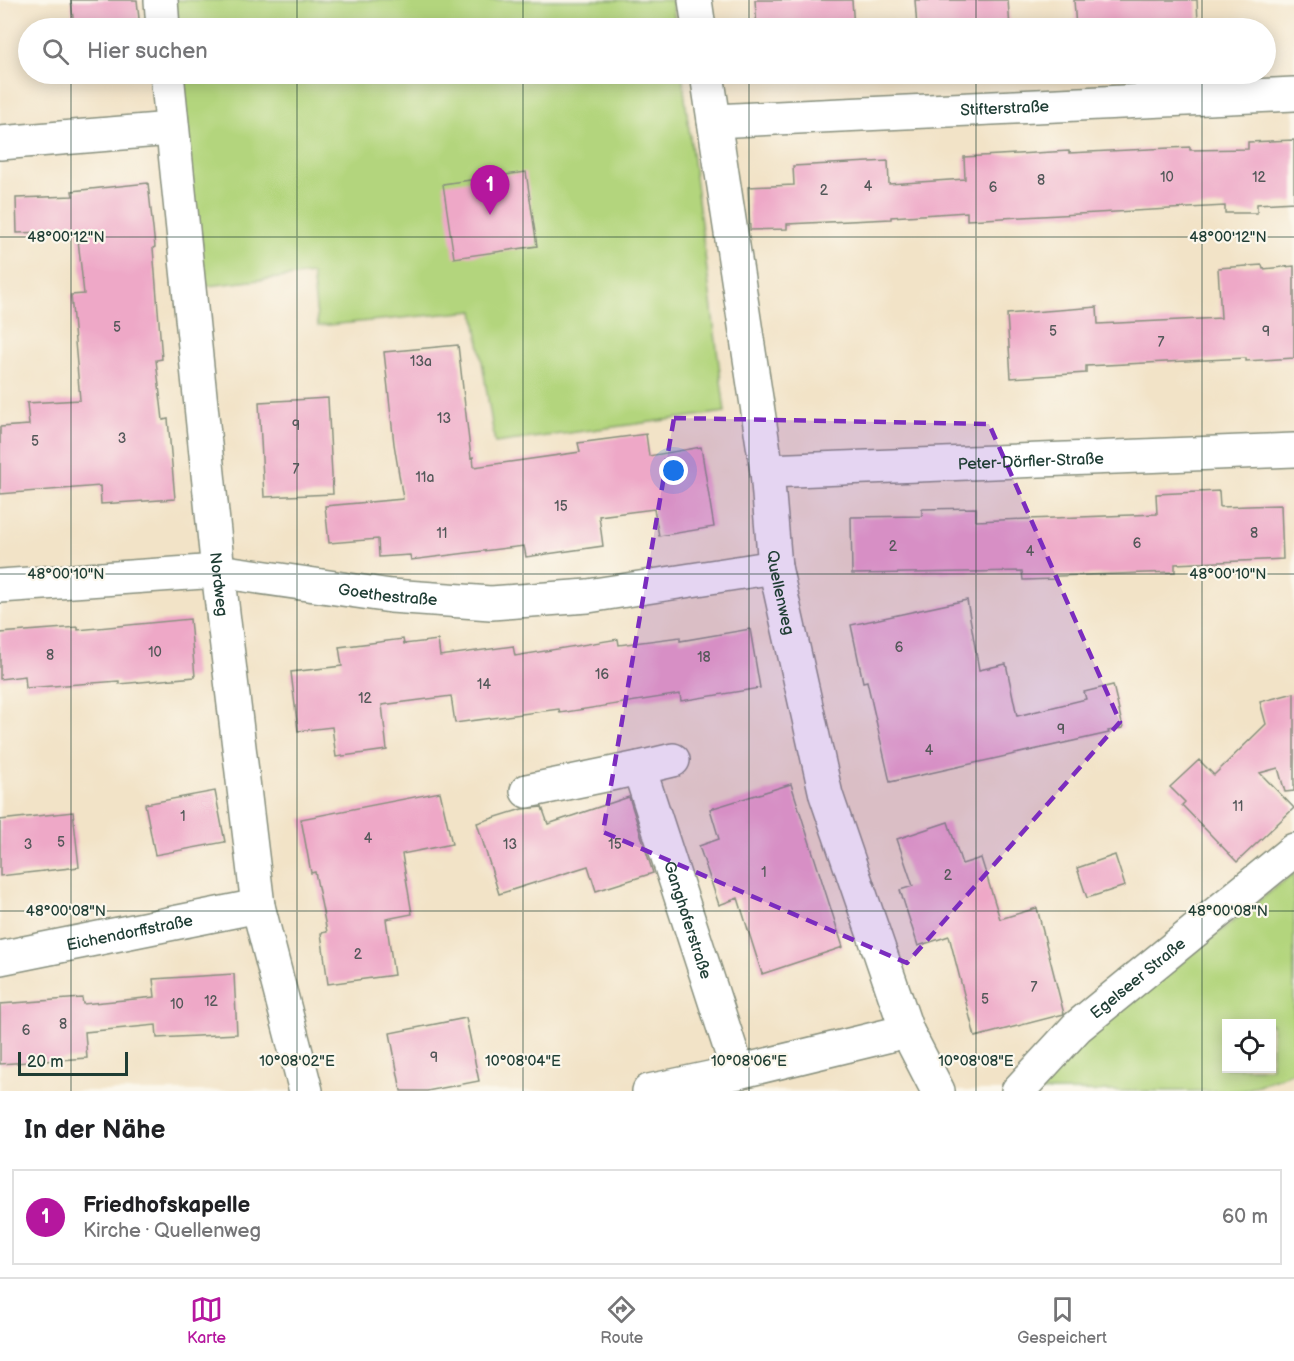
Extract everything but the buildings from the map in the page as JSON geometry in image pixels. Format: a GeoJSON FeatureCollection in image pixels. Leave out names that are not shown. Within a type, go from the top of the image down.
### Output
{"type":"FeatureCollection","features":[{"type":"Feature","properties":{"kind":"street"},"geometry":{"type":"LineString","coordinates":[[161,0],[162,18]]}},
{"type":"Feature","properties":{"kind":"street"},"geometry":{"type":"LineString","coordinates":[[695,0],[698,18]]}},
{"type":"Feature","properties":{"kind":"street","name":"Nordweg"},"geometry":{"type":"LineString","coordinates":[[168,84],[218,571],[258,906],[306,1091]]}},
{"type":"Feature","properties":{"kind":"street","name":"Quellenweg"},"geometry":{"type":"LineString","coordinates":[[708,84],[767,471],[776,567],[826,795],[907,1030],[938,1091]]}},
{"type":"Feature","properties":{"kind":"street","name":"Stifterstraße"},"geometry":{"type":"LineString","coordinates":[[714,121],[1294,94]]}},
{"type":"Feature","properties":{"kind":"street"},"geometry":{"type":"LineString","coordinates":[[0,143],[171,129]]}},
{"type":"Feature","properties":{"kind":"street","name":"Peter-Dörfler-Straße"},"geometry":{"type":"LineString","coordinates":[[767,471],[1294,450]]}},
{"type":"Feature","properties":{"kind":"street","name":"Goethestraße"},"geometry":{"type":"LineString","coordinates":[[0,586],[218,571],[391,596],[491,603],[588,596],[776,567]]}},
{"type":"Feature","properties":{"kind":"street"},"geometry":{"type":"LineString","coordinates":[[527,791],[673,760]]}},
{"type":"Feature","properties":{"kind":"street","name":"Ganghoferstraße"},"geometry":{"type":"LineString","coordinates":[[639,768],[738,1072]]}},
{"type":"Feature","properties":{"kind":"street","name":"Egelseer Straße"},"geometry":{"type":"LineString","coordinates":[[1018,1091],[1077,1027],[1294,850]]}},
{"type":"Feature","properties":{"kind":"street","name":"Eichendorffstraße"},"geometry":{"type":"LineString","coordinates":[[0,958],[258,906]]}},
{"type":"Feature","properties":{"kind":"street"},"geometry":{"type":"LineString","coordinates":[[649,1091],[738,1072],[907,1030]]}},
{"type":"Feature","properties":{"kind":"highlighted area"},"geometry":{"type":"Polygon","coordinates":[[[674,418],[989,424],[1120,722],[907,963],[603,832],[674,418]]]}},
{"type":"Feature","properties":{"kind":"green space"},"geometry":{"type":"Polygon","coordinates":[[[173,0],[672,0],[675,18],[174,18],[173,0]]]}},
{"type":"Feature","properties":{"kind":"green space"},"geometry":{"type":"Polygon","coordinates":[[[180,84],[683,84],[725,412],[495,443],[474,311],[318,326],[312,274],[199,287],[180,84]]]}},
{"type":"Feature","properties":{"kind":"green space"},"geometry":{"type":"Polygon","coordinates":[[[1294,873],[1294,1072],[1242,1091],[1038,1091],[1086,1038],[1294,873]]]}},
{"type":"Feature","properties":{"kind":"place","name":"Friedhofskapelle"},"geometry":{"type":"Point","coordinates":[490,215]}}]}
